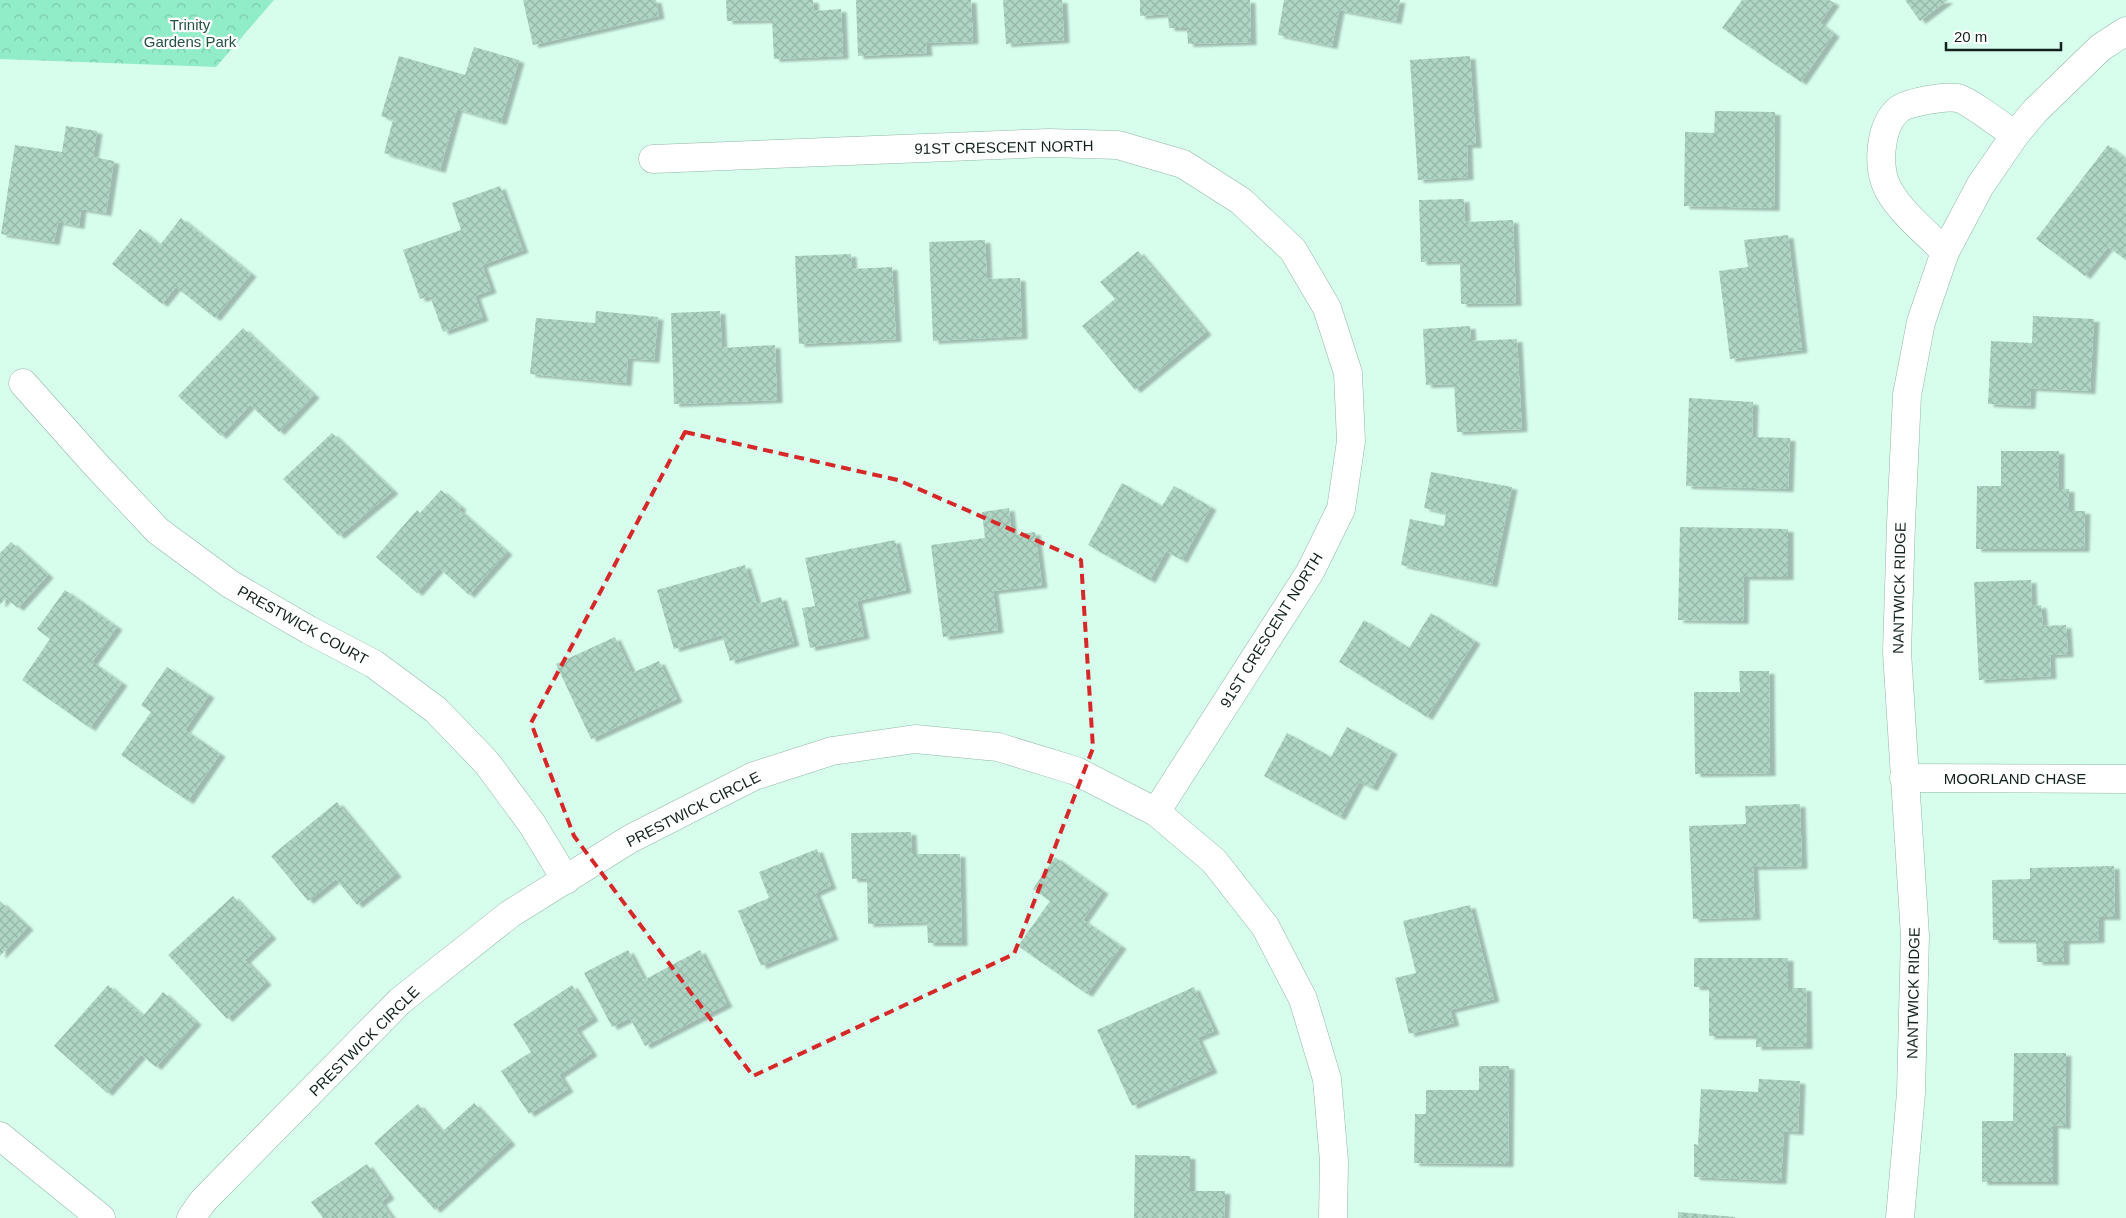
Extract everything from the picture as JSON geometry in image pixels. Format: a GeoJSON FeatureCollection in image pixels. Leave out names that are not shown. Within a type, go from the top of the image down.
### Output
{"type":"FeatureCollection","features":[{"type":"Feature","properties":{"kind":"street","name":"NANTWICK RIDGE"},"geometry":{"type":"LineString","coordinates":[[1900,1218],[1911,1094],[1914,936],[1897,652],[1907,395],[1921,322],[1945,252],[1980,186],[2015,135],[2035,111],[2100,48],[2126,31]]}},
{"type":"Feature","properties":{"kind":"street"},"geometry":{"type":"LineString","coordinates":[[1945,252],[1898,204],[1888,188],[1880,159],[1885,130],[1898,110],[1934,98],[1959,98],[2015,135]]}},
{"type":"Feature","properties":{"kind":"street","name":"91ST CRESCENT NORTH"},"geometry":{"type":"LineString","coordinates":[[653,159],[1049,143],[1118,145],[1183,164],[1241,201],[1293,250],[1327,308],[1348,373],[1351,441],[1341,509],[1310,572],[1156,812]]}},
{"type":"Feature","properties":{"kind":"street","name":"PRESTWICK COURT"},"geometry":{"type":"LineString","coordinates":[[23,383],[158,531],[230,584],[309,630],[374,664],[436,710],[487,764],[532,824],[566,880]]}},
{"type":"Feature","properties":{"kind":"street","name":"PRESTWICK CIRCLE"},"geometry":{"type":"LineString","coordinates":[[191,1218],[203,1201],[400,1001],[510,914],[630,839],[754,776],[832,751],[915,739],[998,747],[1076,771],[1156,812],[1214,861],[1265,926],[1303,999],[1327,1079],[1334,1162],[1333,1218]]}},
{"type":"Feature","properties":{"kind":"street","name":"MOORLAND CHASE"},"geometry":{"type":"LineString","coordinates":[[1904,778],[2126,779]]}},
{"type":"Feature","properties":{"kind":"street"},"geometry":{"type":"LineString","coordinates":[[0,1136],[101,1218]]}},
{"type":"Feature","properties":{"kind":"highlighted area"},"geometry":{"type":"Polygon","coordinates":[[[685,432],[898,480],[1081,560],[1093,748],[1014,954],[753,1076],[574,836],[531,723],[685,432]]]}},
{"type":"Feature","properties":{"kind":"green space","name":"Trinity Gardens Park"},"geometry":{"type":"Polygon","coordinates":[[[0,0],[274,0],[216,67],[0,59],[0,0]]]}},
{"type":"Feature","properties":{"kind":"building"},"geometry":{"type":"Polygon","coordinates":[[[523,0],[656,0],[659,16],[533,45],[523,0]]]}},
{"type":"Feature","properties":{"kind":"building"},"geometry":{"type":"Polygon","coordinates":[[[726,0],[813,0],[814,11],[841,9],[843,56],[774,59],[772,20],[727,21],[726,0]]]}},
{"type":"Feature","properties":{"kind":"building"},"geometry":{"type":"Polygon","coordinates":[[[856,0],[971,0],[973,41],[926,43],[927,53],[858,56],[856,0]]]}},
{"type":"Feature","properties":{"kind":"building"},"geometry":{"type":"Polygon","coordinates":[[[1003,0],[1062,0],[1064,40],[1006,44],[1003,0]]]}},
{"type":"Feature","properties":{"kind":"building"},"geometry":{"type":"Polygon","coordinates":[[[1140,0],[1250,0],[1251,42],[1188,44],[1187,28],[1169,28],[1168,14],[1140,16],[1140,0]]]}},
{"type":"Feature","properties":{"kind":"building"},"geometry":{"type":"Polygon","coordinates":[[[1284,0],[1400,0],[1396,21],[1339,10],[1332,46],[1278,35],[1284,0]]]}},
{"type":"Feature","properties":{"kind":"building"},"geometry":{"type":"Polygon","coordinates":[[[1742,0],[1829,0],[1834,3],[1820,23],[1834,34],[1801,82],[1722,28],[1742,0]]]}},
{"type":"Feature","properties":{"kind":"building"},"geometry":{"type":"Polygon","coordinates":[[[1905,0],[1948,0],[1920,21],[1905,0]]]}},
{"type":"Feature","properties":{"kind":"building"},"geometry":{"type":"Polygon","coordinates":[[[474,47],[519,60],[501,122],[457,109],[440,170],[384,153],[393,120],[381,116],[399,56],[465,75],[474,47]]]}},
{"type":"Feature","properties":{"kind":"building"},"geometry":{"type":"Polygon","coordinates":[[[1470,56],[1476,145],[1467,145],[1468,177],[1418,180],[1410,60],[1470,56]]]}},
{"type":"Feature","properties":{"kind":"building"},"geometry":{"type":"Polygon","coordinates":[[[1715,111],[1775,112],[1774,208],[1684,206],[1685,132],[1714,133],[1715,111]]]}},
{"type":"Feature","properties":{"kind":"building"},"geometry":{"type":"Polygon","coordinates":[[[66,126],[97,131],[93,157],[114,161],[106,213],[81,209],[79,226],[58,222],[54,242],[1,234],[15,145],[62,152],[66,126]]]}},
{"type":"Feature","properties":{"kind":"building"},"geometry":{"type":"Polygon","coordinates":[[[2108,145],[2126,159],[2126,260],[2108,247],[2085,276],[2036,239],[2108,145]]]}},
{"type":"Feature","properties":{"kind":"building"},"geometry":{"type":"Polygon","coordinates":[[[500,186],[523,250],[482,265],[491,290],[475,296],[483,318],[443,332],[430,296],[420,299],[403,250],[461,230],[452,203],[500,186]]]}},
{"type":"Feature","properties":{"kind":"building"},"geometry":{"type":"Polygon","coordinates":[[[1464,199],[1465,222],[1513,220],[1516,303],[1461,304],[1460,261],[1421,262],[1419,200],[1464,199]]]}},
{"type":"Feature","properties":{"kind":"building"},"geometry":{"type":"Polygon","coordinates":[[[181,218],[251,274],[215,318],[176,287],[162,304],[112,264],[140,229],[160,245],[181,218]]]}},
{"type":"Feature","properties":{"kind":"building"},"geometry":{"type":"Polygon","coordinates":[[[1788,235],[1802,350],[1730,359],[1719,271],[1748,267],[1744,240],[1788,235]]]}},
{"type":"Feature","properties":{"kind":"building"},"geometry":{"type":"Polygon","coordinates":[[[985,240],[987,279],[1020,278],[1022,336],[933,341],[929,242],[985,240]]]}},
{"type":"Feature","properties":{"kind":"building"},"geometry":{"type":"Polygon","coordinates":[[[1138,251],[1206,332],[1135,390],[1082,326],[1115,299],[1100,282],[1138,251]]]}},
{"type":"Feature","properties":{"kind":"building"},"geometry":{"type":"Polygon","coordinates":[[[851,254],[852,269],[892,267],[896,339],[799,344],[795,256],[851,254]]]}},
{"type":"Feature","properties":{"kind":"building"},"geometry":{"type":"Polygon","coordinates":[[[596,311],[658,317],[654,360],[628,358],[626,383],[530,374],[536,318],[595,323],[596,311]]]}},
{"type":"Feature","properties":{"kind":"building"},"geometry":{"type":"Polygon","coordinates":[[[720,311],[722,348],[775,345],[777,400],[674,404],[671,313],[720,311]]]}},
{"type":"Feature","properties":{"kind":"building"},"geometry":{"type":"Polygon","coordinates":[[[2033,316],[2094,319],[2090,391],[2031,388],[2030,406],[1988,404],[1991,341],[2032,343],[2033,316]]]}},
{"type":"Feature","properties":{"kind":"building"},"geometry":{"type":"Polygon","coordinates":[[[1470,326],[1471,341],[1517,339],[1522,429],[1457,432],[1454,384],[1426,385],[1423,329],[1470,326]]]}},
{"type":"Feature","properties":{"kind":"building"},"geometry":{"type":"Polygon","coordinates":[[[243,328],[314,395],[279,432],[250,405],[221,436],[178,396],[243,328]]]}},
{"type":"Feature","properties":{"kind":"building"},"geometry":{"type":"Polygon","coordinates":[[[1689,398],[1753,402],[1752,437],[1790,438],[1788,489],[1686,486],[1689,398]]]}},
{"type":"Feature","properties":{"kind":"building"},"geometry":{"type":"Polygon","coordinates":[[[332,433],[393,491],[339,536],[283,479],[332,433]]]}},
{"type":"Feature","properties":{"kind":"building"},"geometry":{"type":"Polygon","coordinates":[[[2001,451],[2059,451],[2059,489],[2069,489],[2069,511],[2085,511],[2084,549],[1976,549],[1977,486],[2001,486],[2001,451]]]}},
{"type":"Feature","properties":{"kind":"building"},"geometry":{"type":"Polygon","coordinates":[[[1431,472],[1512,487],[1492,584],[1401,565],[1410,519],[1444,526],[1446,513],[1424,508],[1431,472]]]}},
{"type":"Feature","properties":{"kind":"building"},"geometry":{"type":"Polygon","coordinates":[[[1122,483],[1162,506],[1174,486],[1211,507],[1182,560],[1166,551],[1150,580],[1088,545],[1122,483]]]}},
{"type":"Feature","properties":{"kind":"building"},"geometry":{"type":"Polygon","coordinates":[[[441,490],[461,507],[459,510],[507,552],[469,595],[439,568],[417,593],[376,557],[417,510],[420,513],[441,490]]]}},
{"type":"Feature","properties":{"kind":"building"},"geometry":{"type":"Polygon","coordinates":[[[1009,508],[1012,535],[1035,532],[1042,585],[993,591],[998,630],[943,637],[931,545],[985,538],[982,512],[1009,508]]]}},
{"type":"Feature","properties":{"kind":"building"},"geometry":{"type":"Polygon","coordinates":[[[1680,527],[1788,529],[1788,577],[1744,577],[1743,621],[1678,620],[1680,527]]]}},
{"type":"Feature","properties":{"kind":"building"},"geometry":{"type":"Polygon","coordinates":[[[895,540],[906,590],[857,601],[864,636],[810,648],[802,608],[815,606],[805,558],[895,540]]]}},
{"type":"Feature","properties":{"kind":"building"},"geometry":{"type":"Polygon","coordinates":[[[11,542],[48,575],[18,608],[6,598],[0,605],[0,553],[11,542]]]}},
{"type":"Feature","properties":{"kind":"building"},"geometry":{"type":"Polygon","coordinates":[[[745,565],[757,604],[781,597],[794,643],[730,661],[722,635],[674,649],[657,590],[745,565]]]}},
{"type":"Feature","properties":{"kind":"building"},"geometry":{"type":"Polygon","coordinates":[[[2031,580],[2032,606],[2041,605],[2043,626],[2066,625],[2068,654],[2050,655],[2051,676],[1979,680],[1974,582],[2031,580]]]}},
{"type":"Feature","properties":{"kind":"building"},"geometry":{"type":"Polygon","coordinates":[[[65,590],[117,627],[92,662],[122,683],[90,728],[22,680],[50,639],[37,629],[65,590]]]}},
{"type":"Feature","properties":{"kind":"building"},"geometry":{"type":"Polygon","coordinates":[[[1431,613],[1475,641],[1427,717],[1339,662],[1364,620],[1409,648],[1431,613]]]}},
{"type":"Feature","properties":{"kind":"building"},"geometry":{"type":"Polygon","coordinates":[[[615,637],[632,673],[659,661],[677,699],[591,739],[556,664],[615,637]]]}},
{"type":"Feature","properties":{"kind":"building"},"geometry":{"type":"Polygon","coordinates":[[[167,667],[209,695],[185,730],[220,754],[188,801],[121,755],[151,712],[141,705],[167,667]]]}},
{"type":"Feature","properties":{"kind":"building"},"geometry":{"type":"Polygon","coordinates":[[[1739,671],[1769,671],[1770,773],[1695,774],[1694,692],[1740,692],[1739,671]]]}},
{"type":"Feature","properties":{"kind":"building"},"geometry":{"type":"Polygon","coordinates":[[[1347,727],[1392,751],[1372,788],[1359,782],[1340,817],[1264,776],[1287,733],[1331,757],[1347,727]]]}},
{"type":"Feature","properties":{"kind":"building"},"geometry":{"type":"Polygon","coordinates":[[[337,802],[396,874],[357,905],[336,879],[308,901],[271,856],[337,802]]]}},
{"type":"Feature","properties":{"kind":"building"},"geometry":{"type":"Polygon","coordinates":[[[1800,804],[1802,866],[1753,867],[1755,917],[1693,919],[1689,826],[1746,824],[1745,806],[1800,804]]]}},
{"type":"Feature","properties":{"kind":"building"},"geometry":{"type":"Polygon","coordinates":[[[911,832],[912,854],[960,854],[962,943],[928,943],[927,922],[868,924],[867,879],[852,879],[851,833],[911,832]]]}},
{"type":"Feature","properties":{"kind":"building"},"geometry":{"type":"Polygon","coordinates":[[[817,849],[831,886],[815,893],[833,937],[761,966],[738,911],[769,898],[759,872],[817,849]]]}},
{"type":"Feature","properties":{"kind":"building"},"geometry":{"type":"Polygon","coordinates":[[[1055,857],[1103,891],[1083,920],[1121,946],[1087,994],[1018,946],[1050,901],[1033,889],[1055,857]]]}},
{"type":"Feature","properties":{"kind":"building"},"geometry":{"type":"Polygon","coordinates":[[[2114,866],[2115,917],[2099,917],[2099,940],[2064,941],[2064,962],[2037,962],[2036,940],[1993,940],[1992,880],[2030,879],[2030,868],[2114,866]]]}},
{"type":"Feature","properties":{"kind":"building"},"geometry":{"type":"Polygon","coordinates":[[[233,896],[271,936],[245,960],[266,982],[227,1019],[168,955],[233,896]]]}},
{"type":"Feature","properties":{"kind":"building"},"geometry":{"type":"Polygon","coordinates":[[[0,901],[28,927],[0,956],[0,901]]]}},
{"type":"Feature","properties":{"kind":"building"},"geometry":{"type":"Polygon","coordinates":[[[1470,905],[1494,999],[1450,1010],[1454,1023],[1409,1034],[1395,978],[1416,973],[1403,921],[1470,905]]]}},
{"type":"Feature","properties":{"kind":"building"},"geometry":{"type":"Polygon","coordinates":[[[628,950],[644,980],[700,950],[727,1004],[645,1046],[630,1018],[612,1027],[584,973],[628,950]]]}},
{"type":"Feature","properties":{"kind":"building"},"geometry":{"type":"Polygon","coordinates":[[[1694,958],[1788,958],[1788,988],[1806,988],[1807,1046],[1756,1047],[1756,1036],[1709,1036],[1709,987],[1694,987],[1694,958]]]}},
{"type":"Feature","properties":{"kind":"building"},"geometry":{"type":"Polygon","coordinates":[[[108,985],[143,1016],[163,992],[196,1022],[156,1067],[141,1055],[107,1093],[54,1046],[108,985]]]}},
{"type":"Feature","properties":{"kind":"building"},"geometry":{"type":"Polygon","coordinates":[[[572,985],[593,1018],[576,1029],[592,1053],[559,1075],[568,1089],[529,1114],[501,1071],[531,1052],[513,1024],[572,985]]]}},
{"type":"Feature","properties":{"kind":"building"},"geometry":{"type":"Polygon","coordinates":[[[1194,987],[1214,1031],[1197,1038],[1212,1070],[1132,1106],[1097,1030],[1194,987]]]}},
{"type":"Feature","properties":{"kind":"building"},"geometry":{"type":"Polygon","coordinates":[[[2014,1053],[2066,1053],[2065,1126],[2053,1125],[2053,1182],[1982,1182],[1982,1121],[2013,1121],[2014,1053]]]}},
{"type":"Feature","properties":{"kind":"building"},"geometry":{"type":"Polygon","coordinates":[[[1479,1066],[1509,1066],[1508,1164],[1414,1163],[1415,1114],[1426,1114],[1426,1090],[1479,1090],[1479,1066]]]}},
{"type":"Feature","properties":{"kind":"building"},"geometry":{"type":"Polygon","coordinates":[[[1759,1079],[1800,1081],[1798,1132],[1784,1131],[1781,1181],[1694,1177],[1694,1144],[1698,1145],[1701,1089],[1758,1092],[1759,1079]]]}},
{"type":"Feature","properties":{"kind":"building"},"geometry":{"type":"Polygon","coordinates":[[[474,1103],[510,1142],[435,1210],[374,1143],[418,1104],[442,1132],[474,1103]]]}},
{"type":"Feature","properties":{"kind":"building"},"geometry":{"type":"Polygon","coordinates":[[[1135,1155],[1190,1156],[1190,1191],[1225,1191],[1224,1218],[1134,1218],[1135,1155]]]}},
{"type":"Feature","properties":{"kind":"building"},"geometry":{"type":"Polygon","coordinates":[[[367,1164],[389,1196],[381,1202],[392,1218],[323,1218],[311,1202],[367,1164]]]}},
{"type":"Feature","properties":{"kind":"building"},"geometry":{"type":"Polygon","coordinates":[[[1678,1212],[1735,1217],[1735,1218],[1678,1218],[1678,1212]]]}}]}
